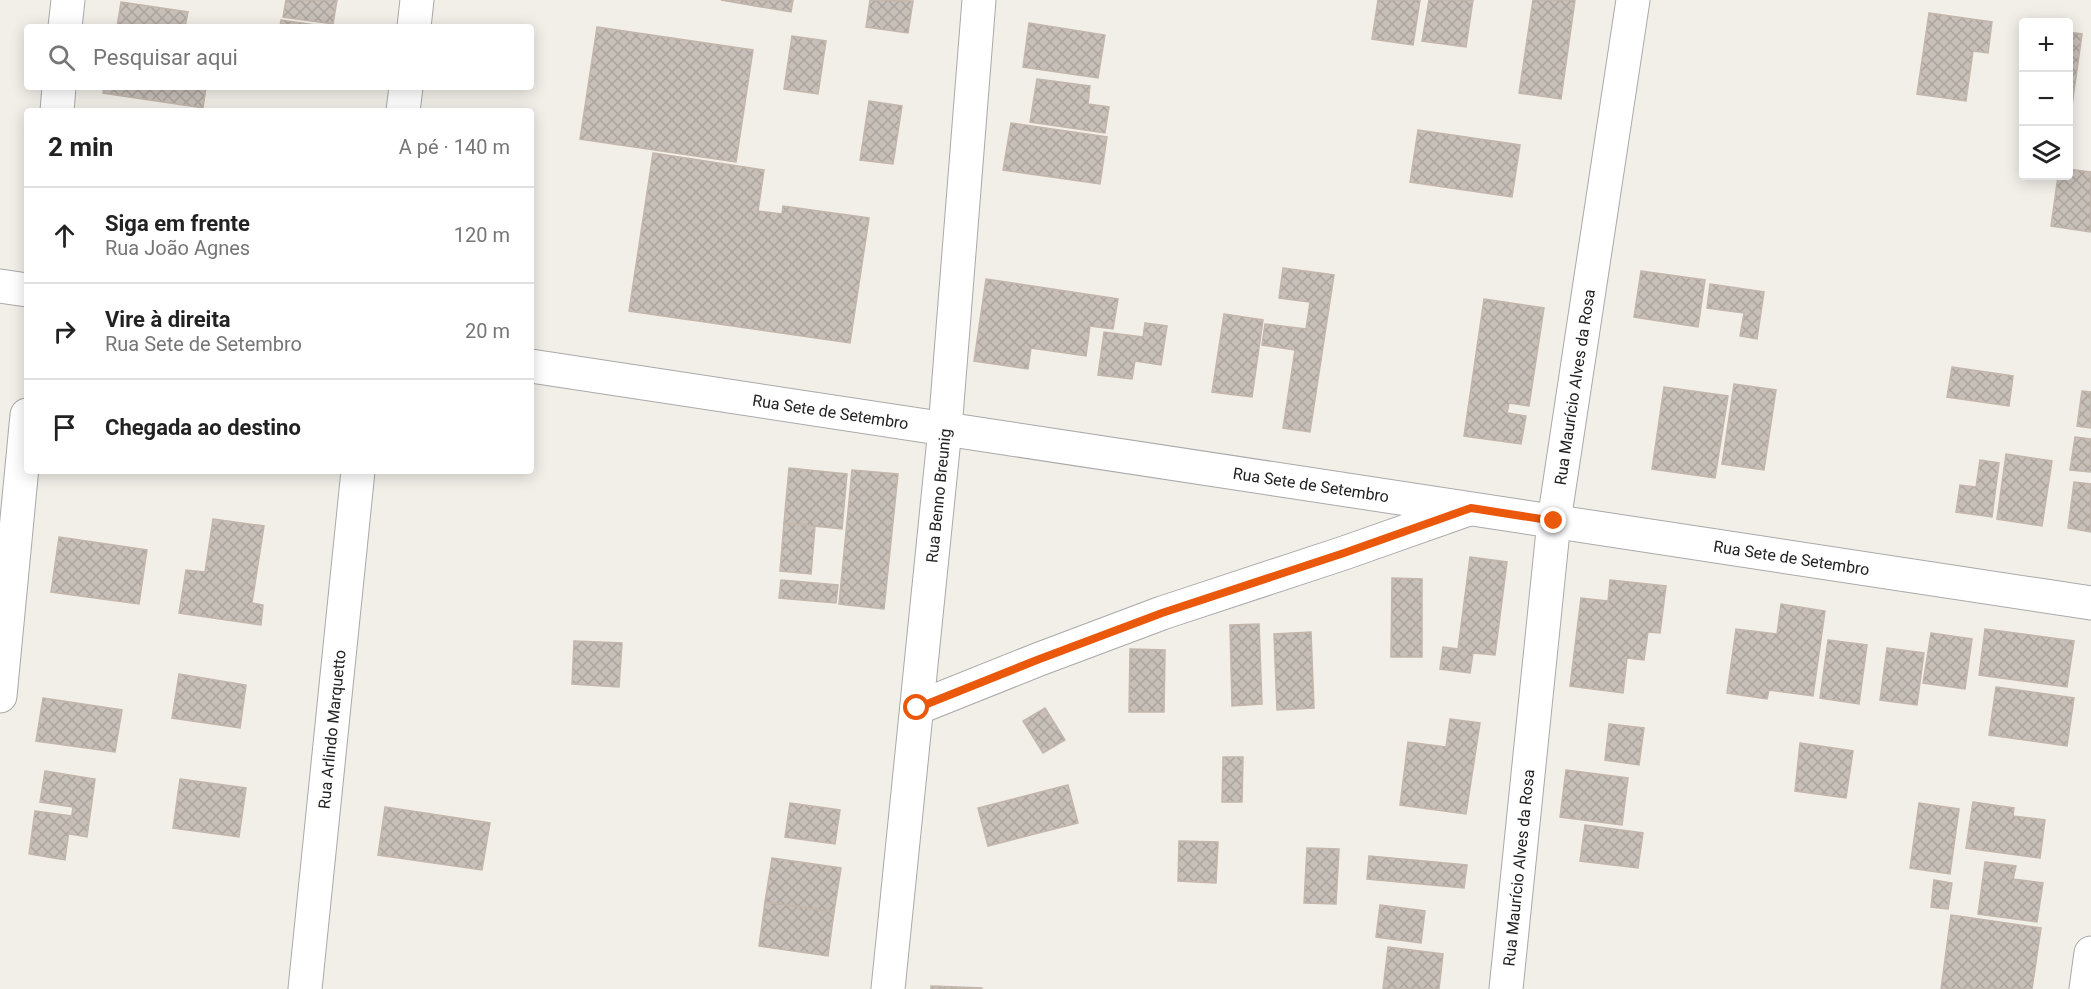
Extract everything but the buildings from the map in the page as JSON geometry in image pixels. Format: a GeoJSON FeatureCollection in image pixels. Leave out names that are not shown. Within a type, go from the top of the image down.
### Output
{"type":"FeatureCollection","features":[{"type":"Feature","properties":{"kind":"street"},"geometry":{"type":"LineString","coordinates":[[65,24],[68,0]]}},
{"type":"Feature","properties":{"kind":"street"},"geometry":{"type":"LineString","coordinates":[[414,24],[417,0]]}},
{"type":"Feature","properties":{"kind":"street","name":"Rua Benno Breunig"},"geometry":{"type":"LineString","coordinates":[[888,989],[945,429],[978,0]]}},
{"type":"Feature","properties":{"kind":"street","name":"Rua Maurício Alves da Rosa"},"geometry":{"type":"LineString","coordinates":[[1506,989],[1554,521],[1633,0]]}},
{"type":"Feature","properties":{"kind":"street"},"geometry":{"type":"LineString","coordinates":[[57,108],[59,90]]}},
{"type":"Feature","properties":{"kind":"street"},"geometry":{"type":"LineString","coordinates":[[403,108],[406,90]]}},
{"type":"Feature","properties":{"kind":"street"},"geometry":{"type":"LineString","coordinates":[[0,285],[24,289]]}},
{"type":"Feature","properties":{"kind":"street","name":"Rua Sete de Setembro"},"geometry":{"type":"LineString","coordinates":[[534,366],[2091,603]]}},
{"type":"Feature","properties":{"kind":"street"},"geometry":{"type":"LineString","coordinates":[[0,696],[24,445]]}},
{"type":"Feature","properties":{"kind":"street","name":"Rua Arlindo Marquetto"},"geometry":{"type":"LineString","coordinates":[[305,989],[358,474]]}},
{"type":"Feature","properties":{"kind":"street"},"geometry":{"type":"LineString","coordinates":[[917,708],[1162,613],[1471,508]]}},
{"type":"Feature","properties":{"kind":"street"},"geometry":{"type":"LineString","coordinates":[[2086,989],[2091,953]]}},
{"type":"Feature","properties":{"kind":"route"},"geometry":{"type":"LineString","coordinates":[[917,708],[1162,613],[1471,508],[1554,521]]}}]}
